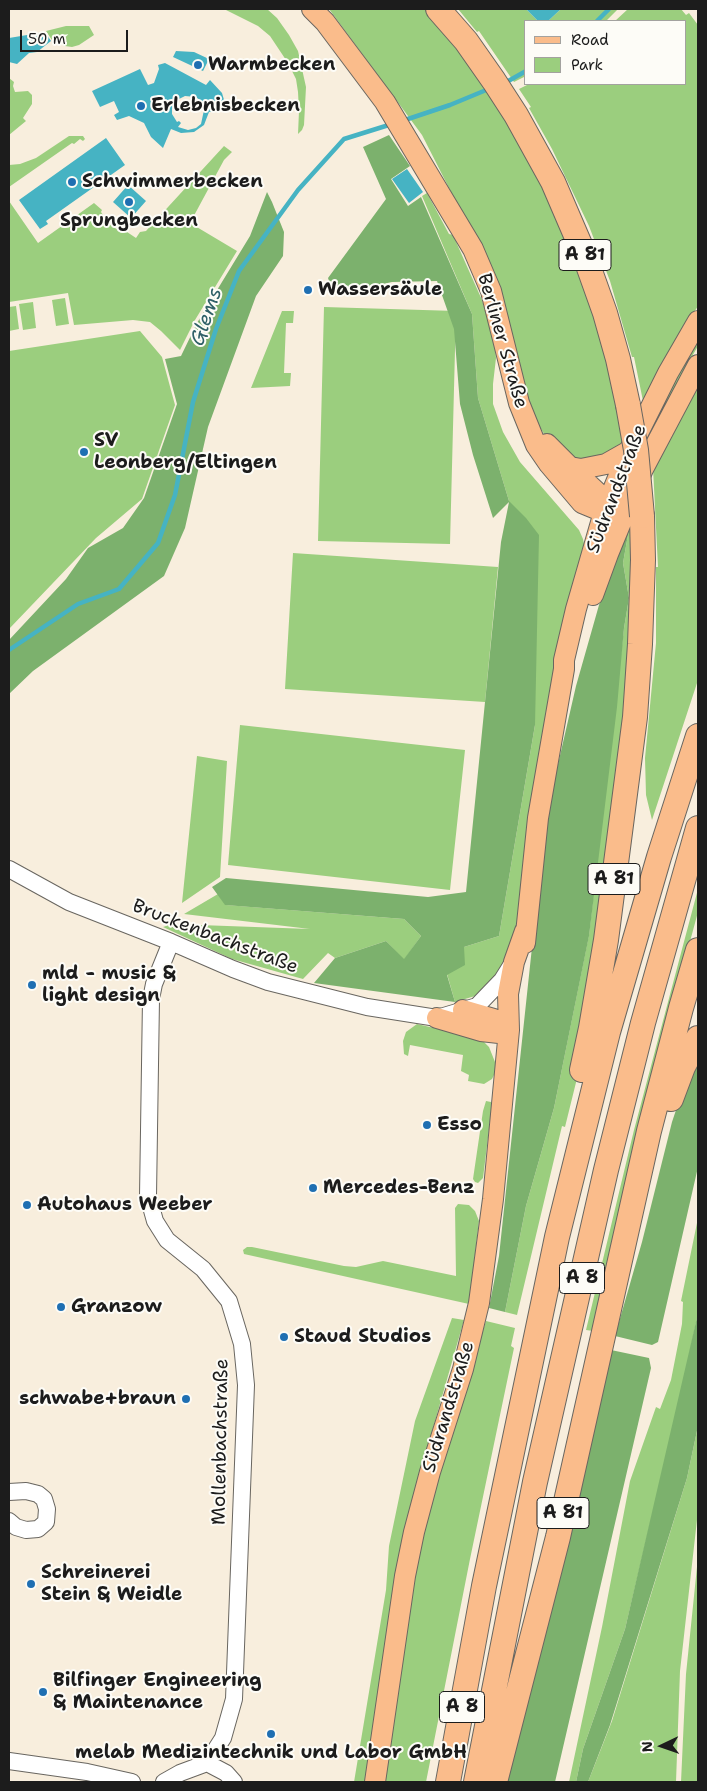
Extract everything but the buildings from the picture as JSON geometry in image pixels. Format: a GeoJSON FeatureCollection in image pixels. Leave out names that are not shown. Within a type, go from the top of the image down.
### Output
{"type":"FeatureCollection","features":[{"type":"Feature","properties":{"kind":"highway","name":"A 81"},"geometry":{"type":"LineString","coordinates":[[438,9],[466,42],[494,81],[516,115],[552,182],[584,254],[605,313],[618,359],[636,450],[623,516],[643,560],[640,644],[628,777],[592,1028],[555,1184],[557,1237]]}},
{"type":"Feature","properties":{"kind":"highway","name":"A 8"},"geometry":{"type":"LineString","coordinates":[[448,1782],[486,1576],[557,1237],[608,1032],[654,875],[698,736]]}},
{"type":"Feature","properties":{"kind":"highway","name":"A 8"},"geometry":{"type":"LineString","coordinates":[[476,1782],[535,1482],[606,1170],[645,1014],[698,828]]}},
{"type":"Feature","properties":{"kind":"highway"},"geometry":{"type":"LineString","coordinates":[[636,1191],[666,1062],[698,950]]}},
{"type":"Feature","properties":{"kind":"highway","name":"A 81"},"geometry":{"type":"LineString","coordinates":[[495,1782],[558,1537],[636,1191],[653,1168],[673,1090],[698,1038]]}},
{"type":"Feature","properties":{"kind":"main road","name":"Berliner Straße"},"geometry":{"type":"LineString","coordinates":[[312,9],[325,22],[385,102],[473,249],[490,288],[519,403],[536,445],[582,503],[623,516]]}},
{"type":"Feature","properties":{"kind":"main road","name":"Südrandstraße"},"geometry":{"type":"LineString","coordinates":[[623,516],[629,451],[668,373],[698,321]]}},
{"type":"Feature","properties":{"kind":"main road","name":"Südrandstraße"},"geometry":{"type":"LineString","coordinates":[[508,1030],[518,1011],[523,987],[525,931],[538,818],[564,669],[623,516],[644,469],[698,365]]}},
{"type":"Feature","properties":{"kind":"main road"},"geometry":{"type":"LineString","coordinates":[[528,426],[623,516]]}},
{"type":"Feature","properties":{"kind":"main road"},"geometry":{"type":"LineString","coordinates":[[570,467],[582,469],[606,464],[629,451]]}},
{"type":"Feature","properties":{"kind":"main road","name":"Südrandstraße"},"geometry":{"type":"LineString","coordinates":[[375,1782],[405,1576],[414,1532],[430,1472],[462,1369],[479,1303],[493,1199],[508,1030],[508,994],[514,962],[525,931]]}},
{"type":"Feature","properties":{"kind":"main road"},"geometry":{"type":"LineString","coordinates":[[463,1010],[494,1019],[508,1030]]}},
{"type":"Feature","properties":{"kind":"main road"},"geometry":{"type":"LineString","coordinates":[[437,1018],[481,1031],[499,1033],[508,1030]]}},
{"type":"Feature","properties":{"kind":"street","name":"Bruckenbachstraße"},"geometry":{"type":"LineString","coordinates":[[9,869],[69,902],[268,982],[367,1007],[437,1018],[477,1006],[502,980],[514,962]]}},
{"type":"Feature","properties":{"kind":"street","name":"Mollenbachstraße"},"geometry":{"type":"LineString","coordinates":[[171,942],[154,984],[151,999],[148,1196],[155,1221],[167,1240],[203,1269],[229,1301],[242,1344],[246,1385],[234,1698],[224,1738],[207,1763]]}},
{"type":"Feature","properties":{"kind":"street"},"geometry":{"type":"LineString","coordinates":[[9,1492],[26,1491],[38,1494],[44,1499],[47,1509],[46,1522],[38,1529],[26,1530],[16,1527],[9,1521]]}},
{"type":"Feature","properties":{"kind":"street"},"geometry":{"type":"LineString","coordinates":[[9,1761],[87,1772],[132,1782]]}},
{"type":"Feature","properties":{"kind":"street"},"geometry":{"type":"LineString","coordinates":[[164,1782],[207,1763],[226,1773],[234,1782]]}},
{"type":"Feature","properties":{"kind":"green space"},"geometry":{"type":"Polygon","coordinates":[[[224,9],[267,9],[277,18],[289,35],[298,51],[306,87],[304,125],[298,134],[298,92],[296,79],[288,63],[270,36],[258,26],[224,9]]]}},
{"type":"Feature","properties":{"kind":"green space"},"geometry":{"type":"Polygon","coordinates":[[[329,9],[429,9],[526,147],[598,314],[626,445],[603,459],[574,461],[546,437],[531,413],[475,239],[422,135],[329,9]]]}},
{"type":"Feature","properties":{"kind":"green space"},"geometry":{"type":"Polygon","coordinates":[[[458,9],[526,9],[537,20],[524,20],[524,77],[514,82],[479,31],[477,32],[458,9]]]}},
{"type":"Feature","properties":{"kind":"green space"},"geometry":{"type":"Polygon","coordinates":[[[561,9],[618,9],[607,20],[549,20],[561,9]]]}},
{"type":"Feature","properties":{"kind":"green space"},"geometry":{"type":"Polygon","coordinates":[[[628,9],[681,9],[686,15],[689,13],[698,25],[698,306],[670,350],[643,401],[634,357],[632,357],[610,281],[589,226],[552,149],[529,108],[531,107],[519,89],[527,85],[687,85],[687,20],[616,20],[628,9]]]}},
{"type":"Feature","properties":{"kind":"green space"},"geometry":{"type":"Polygon","coordinates":[[[66,26],[89,26],[94,35],[79,45],[72,47],[52,40],[46,31],[66,26]]]}},
{"type":"Feature","properties":{"kind":"green space"},"geometry":{"type":"Polygon","coordinates":[[[9,78],[14,82],[15,92],[28,91],[32,95],[32,104],[23,118],[26,121],[9,135],[9,78]]]}},
{"type":"Feature","properties":{"kind":"green space"},"geometry":{"type":"Polygon","coordinates":[[[389,135],[410,166],[391,179],[408,206],[421,197],[472,314],[478,398],[509,501],[539,535],[535,725],[499,936],[464,947],[465,965],[447,975],[455,1002],[314,983],[335,958],[386,941],[404,959],[421,936],[404,919],[225,905],[212,887],[226,878],[428,897],[466,892],[501,542],[509,502],[493,518],[473,455],[460,404],[454,329],[437,281],[392,282],[334,295],[328,278],[386,199],[363,147],[389,135]]]}},
{"type":"Feature","properties":{"kind":"green space"},"geometry":{"type":"Polygon","coordinates":[[[69,136],[83,136],[85,139],[83,141],[80,139],[74,144],[72,143],[9,187],[9,165],[20,164],[36,158],[69,136]]]}},
{"type":"Feature","properties":{"kind":"green space"},"geometry":{"type":"Polygon","coordinates":[[[224,146],[232,152],[224,160],[190,223],[237,251],[195,320],[180,350],[150,322],[133,320],[74,325],[68,293],[9,302],[9,201],[38,243],[94,203],[102,210],[101,212],[109,224],[121,232],[124,230],[136,238],[140,232],[146,231],[224,146]]]}},
{"type":"Feature","properties":{"kind":"green space"},"geometry":{"type":"Polygon","coordinates":[[[267,192],[284,232],[283,256],[256,296],[208,427],[185,528],[164,576],[33,671],[9,694],[9,640],[66,579],[88,548],[123,528],[144,498],[177,404],[165,359],[181,356],[197,323],[250,236],[267,192]]]}},
{"type":"Feature","properties":{"kind":"green space"},"geometry":{"type":"Polygon","coordinates":[[[427,193],[449,234],[453,235],[482,300],[495,345],[493,404],[503,432],[520,462],[579,530],[585,548],[546,711],[515,939],[500,972],[475,996],[455,1002],[447,974],[464,947],[499,936],[535,725],[509,501],[478,398],[472,314],[422,196],[427,193]]]}},
{"type":"Feature","properties":{"kind":"green space"},"geometry":{"type":"Polygon","coordinates":[[[65,298],[69,324],[56,326],[52,300],[65,298]]]}},
{"type":"Feature","properties":{"kind":"green space"},"geometry":{"type":"Polygon","coordinates":[[[33,302],[36,328],[23,330],[19,304],[33,302]]]}},
{"type":"Feature","properties":{"kind":"green space"},"geometry":{"type":"Polygon","coordinates":[[[16,306],[19,329],[9,331],[9,307],[16,306]]]}},
{"type":"Feature","properties":{"kind":"green space"},"geometry":{"type":"Polygon","coordinates":[[[324,307],[456,311],[450,544],[318,541],[324,307]]]}},
{"type":"Feature","properties":{"kind":"green space"},"geometry":{"type":"Polygon","coordinates":[[[282,311],[294,311],[293,323],[286,323],[284,373],[291,373],[290,386],[251,388],[282,311]]]}},
{"type":"Feature","properties":{"kind":"green space","name":"SV Leonberg/Eltingen"},"geometry":{"type":"Polygon","coordinates":[[[140,331],[162,357],[175,405],[142,499],[96,538],[9,629],[9,351],[140,331]]]}},
{"type":"Feature","properties":{"kind":"green space"},"geometry":{"type":"Polygon","coordinates":[[[698,339],[698,346],[649,435],[648,426],[698,339]]]}},
{"type":"Feature","properties":{"kind":"green space"},"geometry":{"type":"Polygon","coordinates":[[[698,377],[698,680],[652,820],[646,795],[645,758],[656,643],[656,567],[658,567],[653,468],[698,377]]]}},
{"type":"Feature","properties":{"kind":"green space"},"geometry":{"type":"Polygon","coordinates":[[[632,512],[636,621],[584,1050],[565,1127],[562,1126],[517,1315],[505,1312],[526,1206],[554,1108],[589,935],[629,598],[623,563],[632,512]]]}},
{"type":"Feature","properties":{"kind":"green space"},"geometry":{"type":"Polygon","coordinates":[[[632,512],[623,563],[629,598],[589,936],[554,1108],[526,1206],[505,1312],[489,1308],[499,1256],[544,835],[576,686],[599,605],[632,512]]]}},
{"type":"Feature","properties":{"kind":"green space"},"geometry":{"type":"Polygon","coordinates":[[[293,553],[498,567],[485,702],[285,689],[293,553]]]}},
{"type":"Feature","properties":{"kind":"green space"},"geometry":{"type":"Polygon","coordinates":[[[240,725],[465,750],[450,890],[228,865],[240,725]]]}},
{"type":"Feature","properties":{"kind":"green space"},"geometry":{"type":"Polygon","coordinates":[[[197,756],[227,761],[220,877],[182,903],[197,756]]]}},
{"type":"Feature","properties":{"kind":"green space"},"geometry":{"type":"Polygon","coordinates":[[[698,889],[698,912],[673,1004],[593,1331],[586,1330],[634,1130],[698,889]]]}},
{"type":"Feature","properties":{"kind":"green space"},"geometry":{"type":"Polygon","coordinates":[[[218,894],[226,905],[404,919],[421,936],[404,960],[386,941],[335,958],[328,953],[303,979],[232,959],[163,927],[172,924],[310,929],[184,914],[218,894]]]}},
{"type":"Feature","properties":{"kind":"green space"},"geometry":{"type":"Polygon","coordinates":[[[417,1024],[477,1038],[484,1042],[489,1047],[495,1062],[496,1071],[492,1079],[484,1084],[468,1081],[469,1075],[461,1071],[463,1055],[410,1045],[408,1056],[404,1054],[403,1041],[406,1032],[417,1024]]]}},
{"type":"Feature","properties":{"kind":"green space"},"geometry":{"type":"Polygon","coordinates":[[[698,1055],[698,1167],[658,1342],[652,1345],[615,1336],[642,1242],[672,1122],[684,1086],[698,1055]]]}},
{"type":"Feature","properties":{"kind":"green space"},"geometry":{"type":"Polygon","coordinates":[[[486,1101],[491,1102],[492,1105],[483,1178],[478,1183],[473,1179],[486,1101]]]}},
{"type":"Feature","properties":{"kind":"green space"},"geometry":{"type":"Polygon","coordinates":[[[458,1204],[469,1205],[475,1211],[479,1221],[469,1304],[244,1254],[243,1250],[247,1247],[252,1247],[356,1267],[383,1261],[456,1276],[455,1208],[458,1204]]]}},
{"type":"Feature","properties":{"kind":"green space"},"geometry":{"type":"Polygon","coordinates":[[[698,1218],[698,1313],[682,1389],[625,1629],[583,1749],[576,1782],[569,1782],[602,1627],[630,1481],[656,1407],[660,1409],[671,1380],[682,1324],[683,1302],[681,1301],[698,1218]]]}},
{"type":"Feature","properties":{"kind":"green space"},"geometry":{"type":"Polygon","coordinates":[[[698,1313],[698,1426],[687,1478],[610,1725],[588,1782],[576,1782],[583,1749],[625,1629],[698,1313]]]}},
{"type":"Feature","properties":{"kind":"green space"},"geometry":{"type":"Polygon","coordinates":[[[452,1318],[464,1320],[411,1505],[366,1782],[354,1782],[386,1590],[389,1546],[415,1421],[452,1318]]]}},
{"type":"Feature","properties":{"kind":"green space"},"geometry":{"type":"Polygon","coordinates":[[[486,1321],[515,1328],[511,1346],[514,1348],[426,1782],[382,1782],[419,1545],[440,1466],[486,1321]]]}},
{"type":"Feature","properties":{"kind":"green space"},"geometry":{"type":"Polygon","coordinates":[[[611,1350],[649,1358],[651,1368],[555,1782],[506,1782],[611,1350]]]}},
{"type":"Feature","properties":{"kind":"green space"},"geometry":{"type":"Polygon","coordinates":[[[698,1426],[698,1511],[680,1671],[676,1782],[588,1782],[612,1721],[687,1478],[698,1426]]]}},
{"type":"Feature","properties":{"kind":"green space"},"geometry":{"type":"Polygon","coordinates":[[[698,1557],[698,1782],[681,1782],[686,1674],[698,1557]]]}},
{"type":"Feature","properties":{"kind":"water"},"geometry":{"type":"Polygon","coordinates":[[[526,9],[561,9],[549,20],[537,20],[526,9]]]}},
{"type":"Feature","properties":{"kind":"water"},"geometry":{"type":"Polygon","coordinates":[[[45,32],[51,41],[37,52],[29,53],[17,64],[9,62],[9,38],[45,32]]]}},
{"type":"Feature","properties":{"kind":"water","name":"Warmbecken"},"geometry":{"type":"Polygon","coordinates":[[[176,51],[194,52],[209,59],[203,71],[173,57],[176,51]]]}},
{"type":"Feature","properties":{"kind":"water","name":"Erlebnisbecken"},"geometry":{"type":"Polygon","coordinates":[[[165,63],[206,85],[210,80],[222,93],[227,110],[209,112],[204,125],[194,132],[181,133],[171,129],[163,148],[151,137],[144,123],[129,116],[117,120],[114,115],[119,112],[114,101],[100,107],[92,91],[140,69],[148,85],[154,83],[159,69],[158,65],[165,63]],[[185,96],[175,101],[172,114],[177,122],[181,123],[178,127],[188,130],[196,128],[201,124],[204,110],[201,101],[196,97],[185,96]]]}},
{"type":"Feature","properties":{"kind":"water","name":"Schwimmerbecken"},"geometry":{"type":"Polygon","coordinates":[[[106,138],[125,165],[46,221],[48,224],[40,229],[19,200],[106,138]]]}},
{"type":"Feature","properties":{"kind":"water"},"geometry":{"type":"Polygon","coordinates":[[[407,169],[423,192],[409,203],[392,179],[407,169]]]}},
{"type":"Feature","properties":{"kind":"water","name":"Sprungbecken"},"geometry":{"type":"Polygon","coordinates":[[[128,185],[146,201],[131,218],[113,202],[128,185]]]}},
{"type":"Feature","properties":{"kind":"waterway","name":"Glems"},"geometry":{"type":"LineString","coordinates":[[598,20],[609,9]]}},
{"type":"Feature","properties":{"kind":"waterway","name":"Glems"},"geometry":{"type":"LineString","coordinates":[[503,84],[524,72]]}},
{"type":"Feature","properties":{"kind":"waterway","name":"Glems"},"geometry":{"type":"LineString","coordinates":[[402,121],[450,105],[491,88]]}},
{"type":"Feature","properties":{"kind":"waterway","name":"Glems"},"geometry":{"type":"LineString","coordinates":[[9,650],[78,604],[119,589],[158,543],[175,495],[193,402],[216,329],[239,271],[298,190],[344,139],[392,124]]}},
{"type":"Feature","properties":{"kind":"place","name":"Warmbecken"},"geometry":{"type":"Point","coordinates":[198,65]}},
{"type":"Feature","properties":{"kind":"place","name":"Erlebnisbecken"},"geometry":{"type":"Point","coordinates":[141,106]}},
{"type":"Feature","properties":{"kind":"place","name":"Schwimmerbecken"},"geometry":{"type":"Point","coordinates":[72,182]}},
{"type":"Feature","properties":{"kind":"place","name":"Sprungbecken"},"geometry":{"type":"Point","coordinates":[129,202]}},
{"type":"Feature","properties":{"kind":"place","name":"Wassersäule"},"geometry":{"type":"Point","coordinates":[308,290]}},
{"type":"Feature","properties":{"kind":"place","name":"SV Leonberg/Eltingen"},"geometry":{"type":"Point","coordinates":[84,452]}},
{"type":"Feature","properties":{"kind":"place","name":"mld - music & light design"},"geometry":{"type":"Point","coordinates":[32,985]}},
{"type":"Feature","properties":{"kind":"place","name":"Esso"},"geometry":{"type":"Point","coordinates":[427,1125]}},
{"type":"Feature","properties":{"kind":"place","name":"Mercedes-Benz"},"geometry":{"type":"Point","coordinates":[313,1188]}},
{"type":"Feature","properties":{"kind":"place","name":"Autohaus Weeber"},"geometry":{"type":"Point","coordinates":[27,1205]}},
{"type":"Feature","properties":{"kind":"place","name":"Granzow"},"geometry":{"type":"Point","coordinates":[61,1307]}},
{"type":"Feature","properties":{"kind":"place","name":"Staud Studios"},"geometry":{"type":"Point","coordinates":[284,1337]}},
{"type":"Feature","properties":{"kind":"place","name":"schwabe+braun"},"geometry":{"type":"Point","coordinates":[186,1399]}},
{"type":"Feature","properties":{"kind":"place","name":"Schreinerei Stein & Weidle"},"geometry":{"type":"Point","coordinates":[31,1584]}},
{"type":"Feature","properties":{"kind":"place","name":"Bilfinger Engineering & Maintenance"},"geometry":{"type":"Point","coordinates":[43,1692]}},
{"type":"Feature","properties":{"kind":"place","name":"melab Medizintechnik und Labor GmbH"},"geometry":{"type":"Point","coordinates":[271,1734]}}]}
